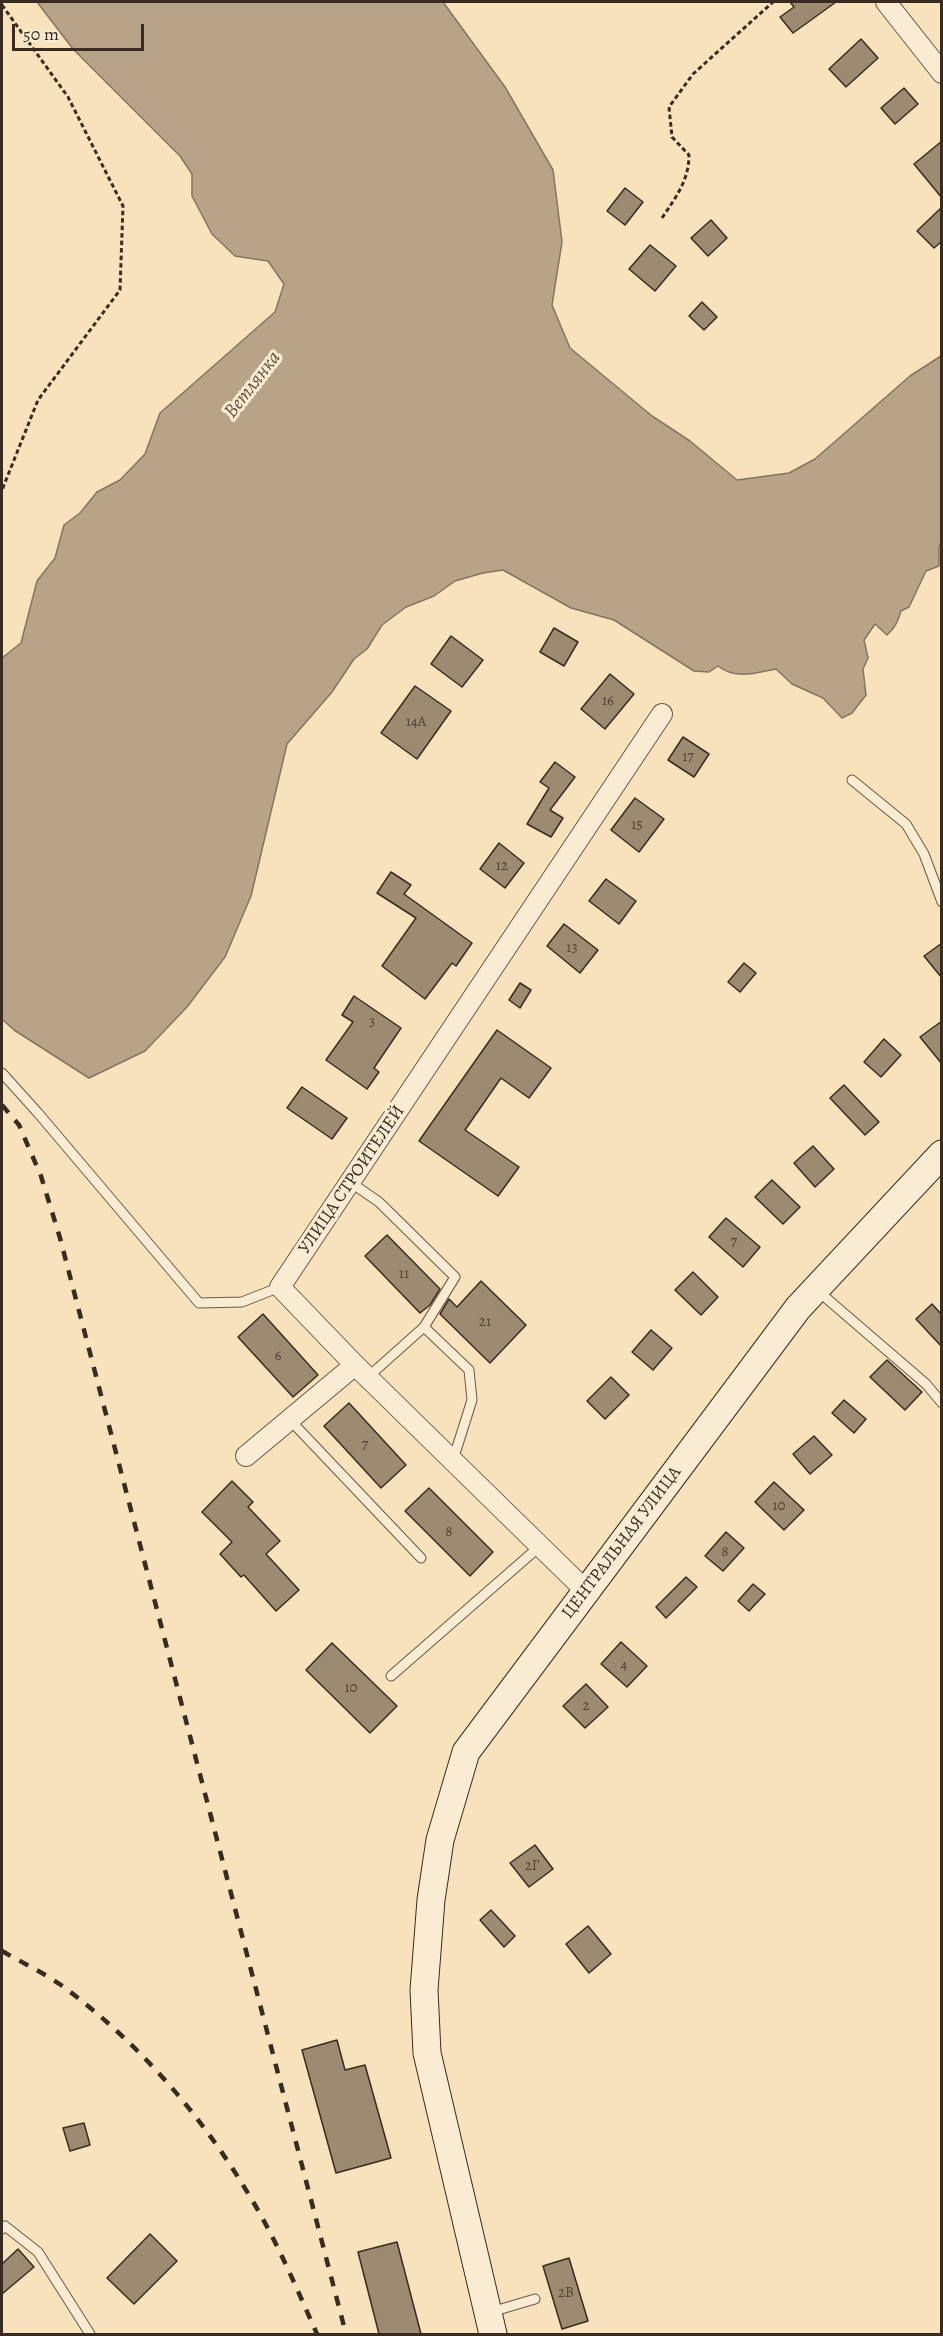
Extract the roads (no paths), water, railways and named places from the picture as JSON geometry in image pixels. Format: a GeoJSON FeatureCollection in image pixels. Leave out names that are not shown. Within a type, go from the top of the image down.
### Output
{"type":"FeatureCollection","features":[{"type":"Feature","properties":{"kind":"main road","name":"ЦЕНТРАЛЬНАЯ УЛИЦА"},"geometry":{"type":"LineString","coordinates":[[491,2324],[427,2053],[424,1990],[431,1900],[440,1840],[466,1752],[798,1308],[942,1154]]}},
{"type":"Feature","properties":{"kind":"street"},"geometry":{"type":"LineString","coordinates":[[886,2],[942,73]]}},
{"type":"Feature","properties":{"kind":"street","name":"УЛИЦА СТРОИТЕЛЕЙ"},"geometry":{"type":"LineString","coordinates":[[280,1287],[662,714]]}},
{"type":"Feature","properties":{"kind":"street"},"geometry":{"type":"LineString","coordinates":[[280,1287],[586,1591]]}},
{"type":"Feature","properties":{"kind":"street"},"geometry":{"type":"LineString","coordinates":[[246,1456],[290,1419],[362,1371]]}},
{"type":"Feature","properties":{"kind":"lane"},"geometry":{"type":"LineString","coordinates":[[852,780],[906,824],[924,854],[942,902]]}},
{"type":"Feature","properties":{"kind":"lane"},"geometry":{"type":"LineString","coordinates":[[2,1073],[198,1303],[242,1302],[280,1287]]}},
{"type":"Feature","properties":{"kind":"lane"},"geometry":{"type":"LineString","coordinates":[[350,1182],[379,1202],[455,1277],[424,1327],[362,1371]]}},
{"type":"Feature","properties":{"kind":"lane"},"geometry":{"type":"LineString","coordinates":[[816,1289],[926,1384],[942,1403]]}},
{"type":"Feature","properties":{"kind":"lane"},"geometry":{"type":"LineString","coordinates":[[424,1327],[470,1370],[472,1400],[453,1460]]}},
{"type":"Feature","properties":{"kind":"lane"},"geometry":{"type":"LineString","coordinates":[[290,1419],[421,1558]]}},
{"type":"Feature","properties":{"kind":"lane"},"geometry":{"type":"LineString","coordinates":[[391,1676],[540,1546]]}},
{"type":"Feature","properties":{"kind":"lane"},"geometry":{"type":"LineString","coordinates":[[2,2229],[4,2226],[38,2252],[90,2334]]}},
{"type":"Feature","properties":{"kind":"lane"},"geometry":{"type":"LineString","coordinates":[[491,2324],[536,2299]]}},
{"type":"Feature","properties":{"kind":"water","name":"Ветлянка"},"geometry":{"type":"Polygon","coordinates":[[[37,2],[443,2],[505,87],[553,170],[562,242],[552,305],[570,348],[652,416],[690,441],[737,480],[789,473],[815,459],[910,376],[941,356],[942,540],[939,547],[939,566],[926,571],[909,607],[901,611],[896,624],[887,635],[875,624],[864,640],[868,658],[863,669],[866,695],[852,713],[842,718],[823,698],[792,684],[776,669],[753,674],[732,673],[718,666],[709,672],[694,671],[614,620],[571,608],[503,570],[455,581],[434,596],[406,607],[382,625],[367,649],[354,659],[332,692],[287,744],[251,896],[225,957],[187,1007],[145,1051],[89,1078],[14,1030],[2,1019],[2,658],[21,643],[37,581],[55,558],[64,525],[80,513],[97,492],[120,480],[145,454],[160,413],[275,312],[284,284],[268,261],[235,256],[212,234],[192,196],[192,174],[180,156],[73,49],[37,2]]]}},
{"type":"Feature","properties":{"kind":"railway"},"geometry":{"type":"LineString","coordinates":[[2,1105],[19,1125],[41,1176],[60,1238],[346,2334]]}},
{"type":"Feature","properties":{"kind":"railway"},"geometry":{"type":"LineString","coordinates":[[2,1951],[54,1980],[89,2007],[116,2030],[166,2081],[210,2136],[259,2212],[317,2334]]}}]}
